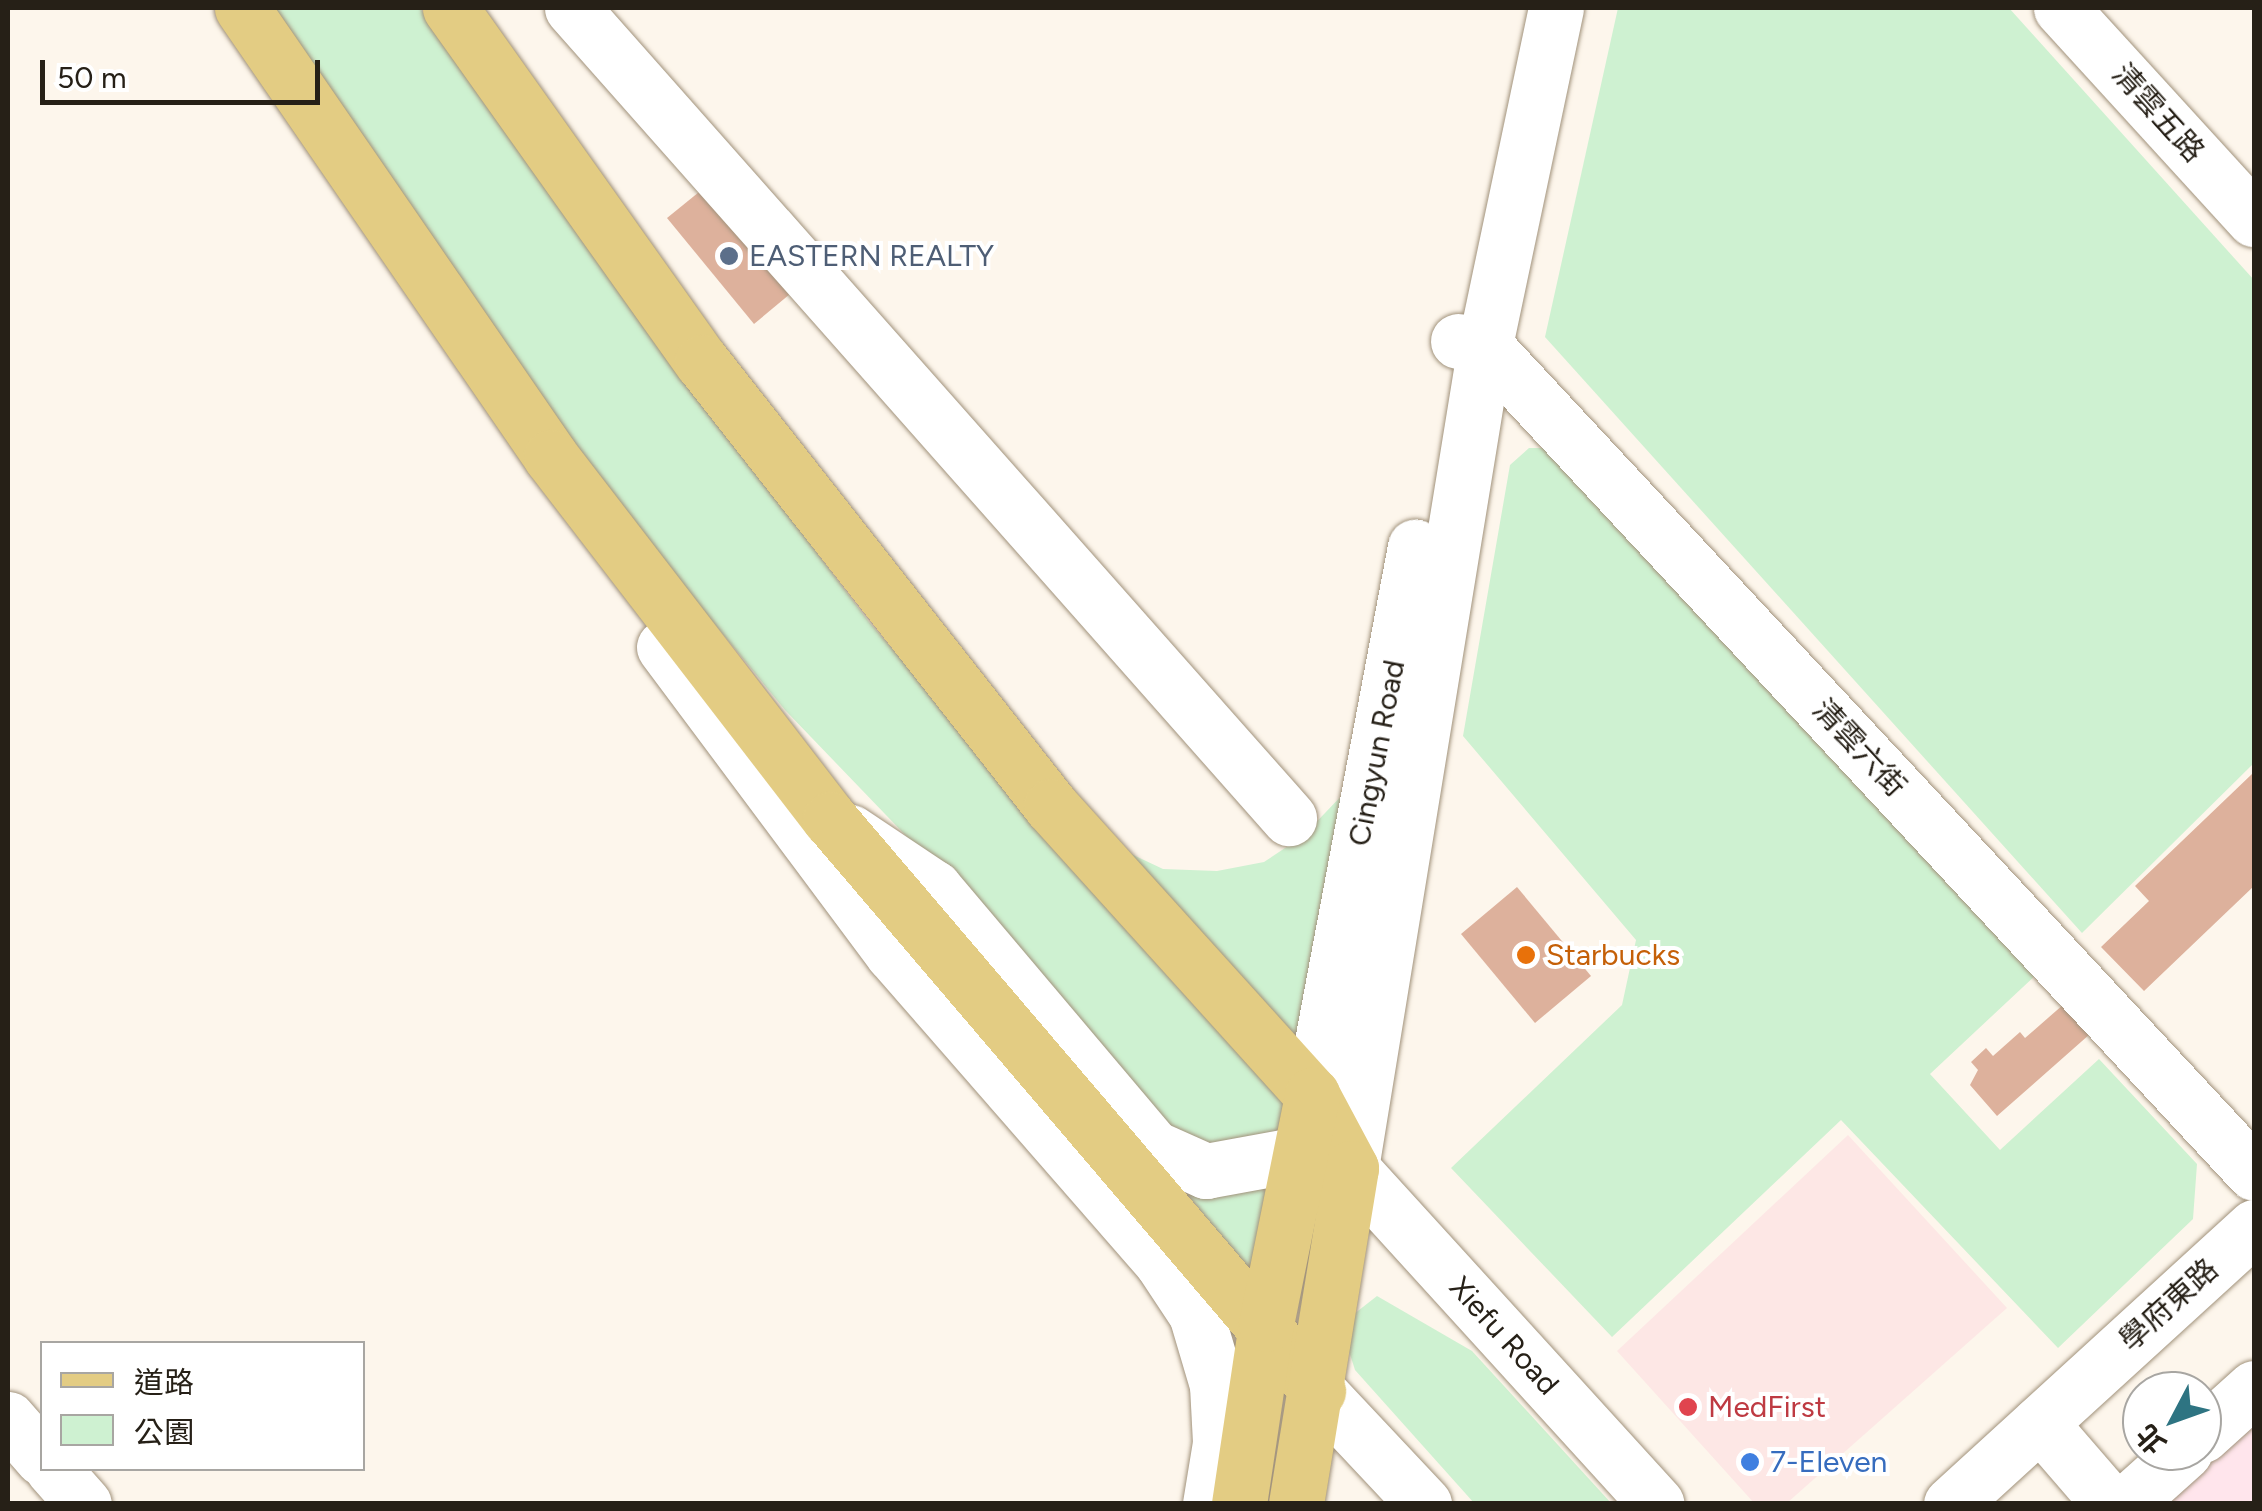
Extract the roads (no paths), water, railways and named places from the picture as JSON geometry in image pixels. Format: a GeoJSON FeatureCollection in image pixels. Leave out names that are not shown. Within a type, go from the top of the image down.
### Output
{"type":"FeatureCollection","features":[{"type":"Feature","properties":{"kind":"main road"},"geometry":{"type":"LineString","coordinates":[[242,8],[552,457],[830,819],[1266,1324],[1318,1391]]}},
{"type":"Feature","properties":{"kind":"main road"},"geometry":{"type":"LineString","coordinates":[[450,8],[702,362],[1027,775],[1312,1095],[1328,1160]]}},
{"type":"Feature","properties":{"kind":"main road","name":"Cingyun Road"},"geometry":{"type":"LineString","coordinates":[[1239,1504],[1266,1324],[1328,1160]]}},
{"type":"Feature","properties":{"kind":"main road","name":"Cingyun Road"},"geometry":{"type":"LineString","coordinates":[[1296,1504],[1318,1391],[1328,1160]]}},
{"type":"Feature","properties":{"kind":"street"},"geometry":{"type":"LineString","coordinates":[[233,8],[559,506],[893,954],[1161,1261],[1196,1314],[1217,1385],[1220,1443],[1210,1504]]}},
{"type":"Feature","properties":{"kind":"street"},"geometry":{"type":"LineString","coordinates":[[572,8],[1289,818]]}},
{"type":"Feature","properties":{"kind":"street","name":"Cingyun Road"},"geometry":{"type":"LineString","coordinates":[[1328,1160],[1470,343],[1498,126],[1534,8]]}},
{"type":"Feature","properties":{"kind":"street","name":"Cingyun Road"},"geometry":{"type":"LineString","coordinates":[[1312,1095],[1470,343],[1556,8]]}},
{"type":"Feature","properties":{"kind":"street","name":"清雲五路"},"geometry":{"type":"LineString","coordinates":[[2061,8],[2254,219]]}},
{"type":"Feature","properties":{"kind":"street","name":"清雲六街"},"geometry":{"type":"LineString","coordinates":[[1470,343],[2254,1173]]}},
{"type":"Feature","properties":{"kind":"street"},"geometry":{"type":"LineString","coordinates":[[830,819],[934,888],[1154,1148],[1206,1170],[1328,1160]]}},
{"type":"Feature","properties":{"kind":"street","name":"Xiefu Road"},"geometry":{"type":"LineString","coordinates":[[1328,1160],[1657,1504]]}},
{"type":"Feature","properties":{"kind":"street","name":"學府東路"},"geometry":{"type":"LineString","coordinates":[[1950,1504],[2254,1227]]}},
{"type":"Feature","properties":{"kind":"street"},"geometry":{"type":"LineString","coordinates":[[2222,1417],[2254,1388]]}},
{"type":"Feature","properties":{"kind":"street"},"geometry":{"type":"LineString","coordinates":[[1318,1391],[1424,1504]]}},
{"type":"Feature","properties":{"kind":"street"},"geometry":{"type":"LineString","coordinates":[[8,1419],[40,1456]]}},
{"type":"Feature","properties":{"kind":"street"},"geometry":{"type":"LineString","coordinates":[[2040,1423],[2110,1504]]}},
{"type":"Feature","properties":{"kind":"street"},"geometry":{"type":"LineString","coordinates":[[55,1471],[84,1504]]}},
{"type":"Feature","properties":{"kind":"street"},"geometry":{"type":"LineString","coordinates":[[2126,1504],[2162,1471]]}},
{"type":"Feature","properties":{"kind":"place","name":"EASTERN REALTY"},"geometry":{"type":"Point","coordinates":[729,256]}},
{"type":"Feature","properties":{"kind":"place","name":"Starbucks"},"geometry":{"type":"Point","coordinates":[1526,955]}},
{"type":"Feature","properties":{"kind":"place","name":"MedFirst"},"geometry":{"type":"Point","coordinates":[1688,1407]}},
{"type":"Feature","properties":{"kind":"place","name":"7-Eleven"},"geometry":{"type":"Point","coordinates":[1750,1462]}}]}
